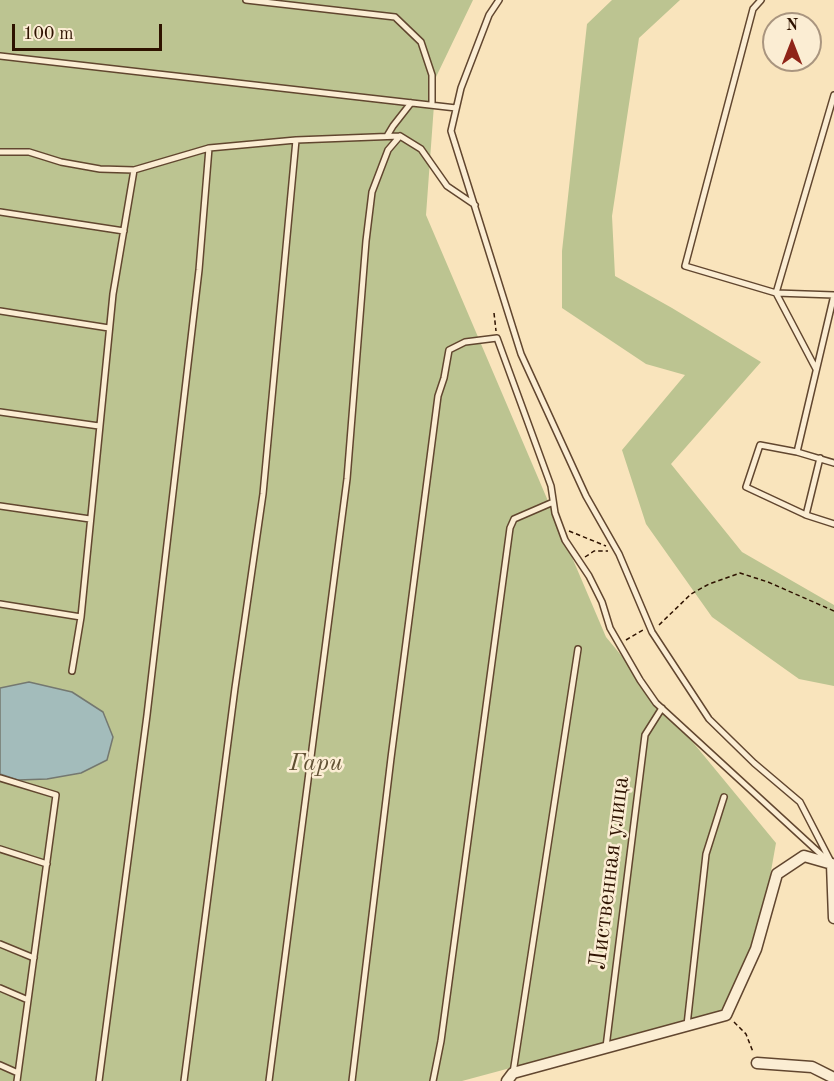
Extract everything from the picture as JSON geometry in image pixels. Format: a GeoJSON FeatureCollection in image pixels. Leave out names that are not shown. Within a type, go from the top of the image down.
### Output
{"type":"FeatureCollection","features":[{"type":"Feature","properties":{"kind":"street"},"geometry":{"type":"LineString","coordinates":[[510,1077],[726,1015],[756,949],[777,874],[804,856],[833,864],[834,918]]}},
{"type":"Feature","properties":{"kind":"street"},"geometry":{"type":"LineString","coordinates":[[757,1063],[812,1066],[834,1078]]}},
{"type":"Feature","properties":{"kind":"lane"},"geometry":{"type":"LineString","coordinates":[[246,0],[395,17],[421,42],[432,75],[432,105]]}},
{"type":"Feature","properties":{"kind":"lane"},"geometry":{"type":"LineString","coordinates":[[499,0],[489,15],[461,88],[451,130],[521,354],[585,496],[618,552],[650,629],[709,719],[754,763],[800,802],[833,864]]}},
{"type":"Feature","properties":{"kind":"lane"},"geometry":{"type":"LineString","coordinates":[[761,0],[753,9],[685,266],[776,293],[834,295],[797,452]]}},
{"type":"Feature","properties":{"kind":"lane"},"geometry":{"type":"LineString","coordinates":[[0,56],[456,108]]}},
{"type":"Feature","properties":{"kind":"lane"},"geometry":{"type":"LineString","coordinates":[[816,369],[776,293],[834,95]]}},
{"type":"Feature","properties":{"kind":"lane"},"geometry":{"type":"LineString","coordinates":[[387,136],[411,103]]}},
{"type":"Feature","properties":{"kind":"lane"},"geometry":{"type":"LineString","coordinates":[[0,152],[29,152],[61,162],[100,169],[134,170],[209,148],[296,140],[400,136],[421,149],[447,186],[476,206]]}},
{"type":"Feature","properties":{"kind":"lane"},"geometry":{"type":"LineString","coordinates":[[269,1081],[347,479],[372,192],[388,150],[400,136]]}},
{"type":"Feature","properties":{"kind":"lane"},"geometry":{"type":"LineString","coordinates":[[184,1081],[235,688],[263,494],[296,140]]}},
{"type":"Feature","properties":{"kind":"lane"},"geometry":{"type":"LineString","coordinates":[[99,1081],[153,668],[199,270],[209,148]]}},
{"type":"Feature","properties":{"kind":"lane"},"geometry":{"type":"LineString","coordinates":[[72,671],[81,617],[109,328],[134,170]]}},
{"type":"Feature","properties":{"kind":"lane"},"geometry":{"type":"LineString","coordinates":[[0,212],[124,231]]}},
{"type":"Feature","properties":{"kind":"lane"},"geometry":{"type":"LineString","coordinates":[[0,311],[109,328]]}},
{"type":"Feature","properties":{"kind":"lane"},"geometry":{"type":"LineString","coordinates":[[352,1081],[438,396],[449,350],[465,342],[497,338],[551,486],[555,513],[565,540],[602,602],[610,627],[656,703],[833,864]]}},
{"type":"Feature","properties":{"kind":"lane"},"geometry":{"type":"LineString","coordinates":[[0,412],[99,426]]}},
{"type":"Feature","properties":{"kind":"lane"},"geometry":{"type":"LineString","coordinates":[[834,463],[797,452],[760,445],[746,487],[806,515],[834,524]]}},
{"type":"Feature","properties":{"kind":"lane"},"geometry":{"type":"LineString","coordinates":[[806,515],[820,458]]}},
{"type":"Feature","properties":{"kind":"lane"},"geometry":{"type":"LineString","coordinates":[[433,1081],[442,1030],[510,528],[514,519],[551,503]]}},
{"type":"Feature","properties":{"kind":"lane"},"geometry":{"type":"LineString","coordinates":[[0,506],[90,519]]}},
{"type":"Feature","properties":{"kind":"lane"},"geometry":{"type":"LineString","coordinates":[[0,604],[81,617]]}},
{"type":"Feature","properties":{"kind":"lane"},"geometry":{"type":"LineString","coordinates":[[510,1077],[578,649]]}},
{"type":"Feature","properties":{"kind":"lane","name":"Лиственная улица"},"geometry":{"type":"LineString","coordinates":[[606,1048],[645,735],[662,708]]}},
{"type":"Feature","properties":{"kind":"lane"},"geometry":{"type":"LineString","coordinates":[[0,778],[57,795],[17,1081]]}},
{"type":"Feature","properties":{"kind":"lane"},"geometry":{"type":"LineString","coordinates":[[687,1026],[706,854],[724,797]]}},
{"type":"Feature","properties":{"kind":"lane"},"geometry":{"type":"LineString","coordinates":[[0,849],[47,864]]}},
{"type":"Feature","properties":{"kind":"lane"},"geometry":{"type":"LineString","coordinates":[[0,944],[34,958]]}},
{"type":"Feature","properties":{"kind":"lane"},"geometry":{"type":"LineString","coordinates":[[0,988],[28,1000]]}},
{"type":"Feature","properties":{"kind":"lane"},"geometry":{"type":"LineString","coordinates":[[0,1065],[18,1073]]}},
{"type":"Feature","properties":{"kind":"path"},"geometry":{"type":"LineString","coordinates":[[494,313],[497,338]]}},
{"type":"Feature","properties":{"kind":"path"},"geometry":{"type":"LineString","coordinates":[[560,527],[618,552]]}},
{"type":"Feature","properties":{"kind":"path"},"geometry":{"type":"LineString","coordinates":[[584,569],[585,557],[594,550],[618,552]]}},
{"type":"Feature","properties":{"kind":"path"},"geometry":{"type":"LineString","coordinates":[[620,643],[650,629],[691,594],[709,584],[740,573],[768,582],[834,611]]}},
{"type":"Feature","properties":{"kind":"path"},"geometry":{"type":"LineString","coordinates":[[726,1015],[746,1034],[757,1063]]}},
{"type":"Feature","properties":{"kind":"green space","name":"Гари"},"geometry":{"type":"Polygon","coordinates":[[[0,0],[473,0],[436,77],[426,215],[606,637],[776,843],[759,938],[722,1011],[462,1081],[0,1081],[0,0]]]}},
{"type":"Feature","properties":{"kind":"green space"},"geometry":{"type":"Polygon","coordinates":[[[612,0],[680,0],[639,38],[612,216],[615,276],[761,362],[671,464],[742,552],[834,605],[834,686],[799,679],[712,617],[646,524],[622,450],[685,375],[646,364],[562,308],[562,251],[587,24],[612,0]]]}},
{"type":"Feature","properties":{"kind":"water"},"geometry":{"type":"Polygon","coordinates":[[[29,682],[72,692],[103,712],[113,737],[107,760],[81,773],[47,779],[18,780],[0,774],[0,688],[29,682]]]}}]}
